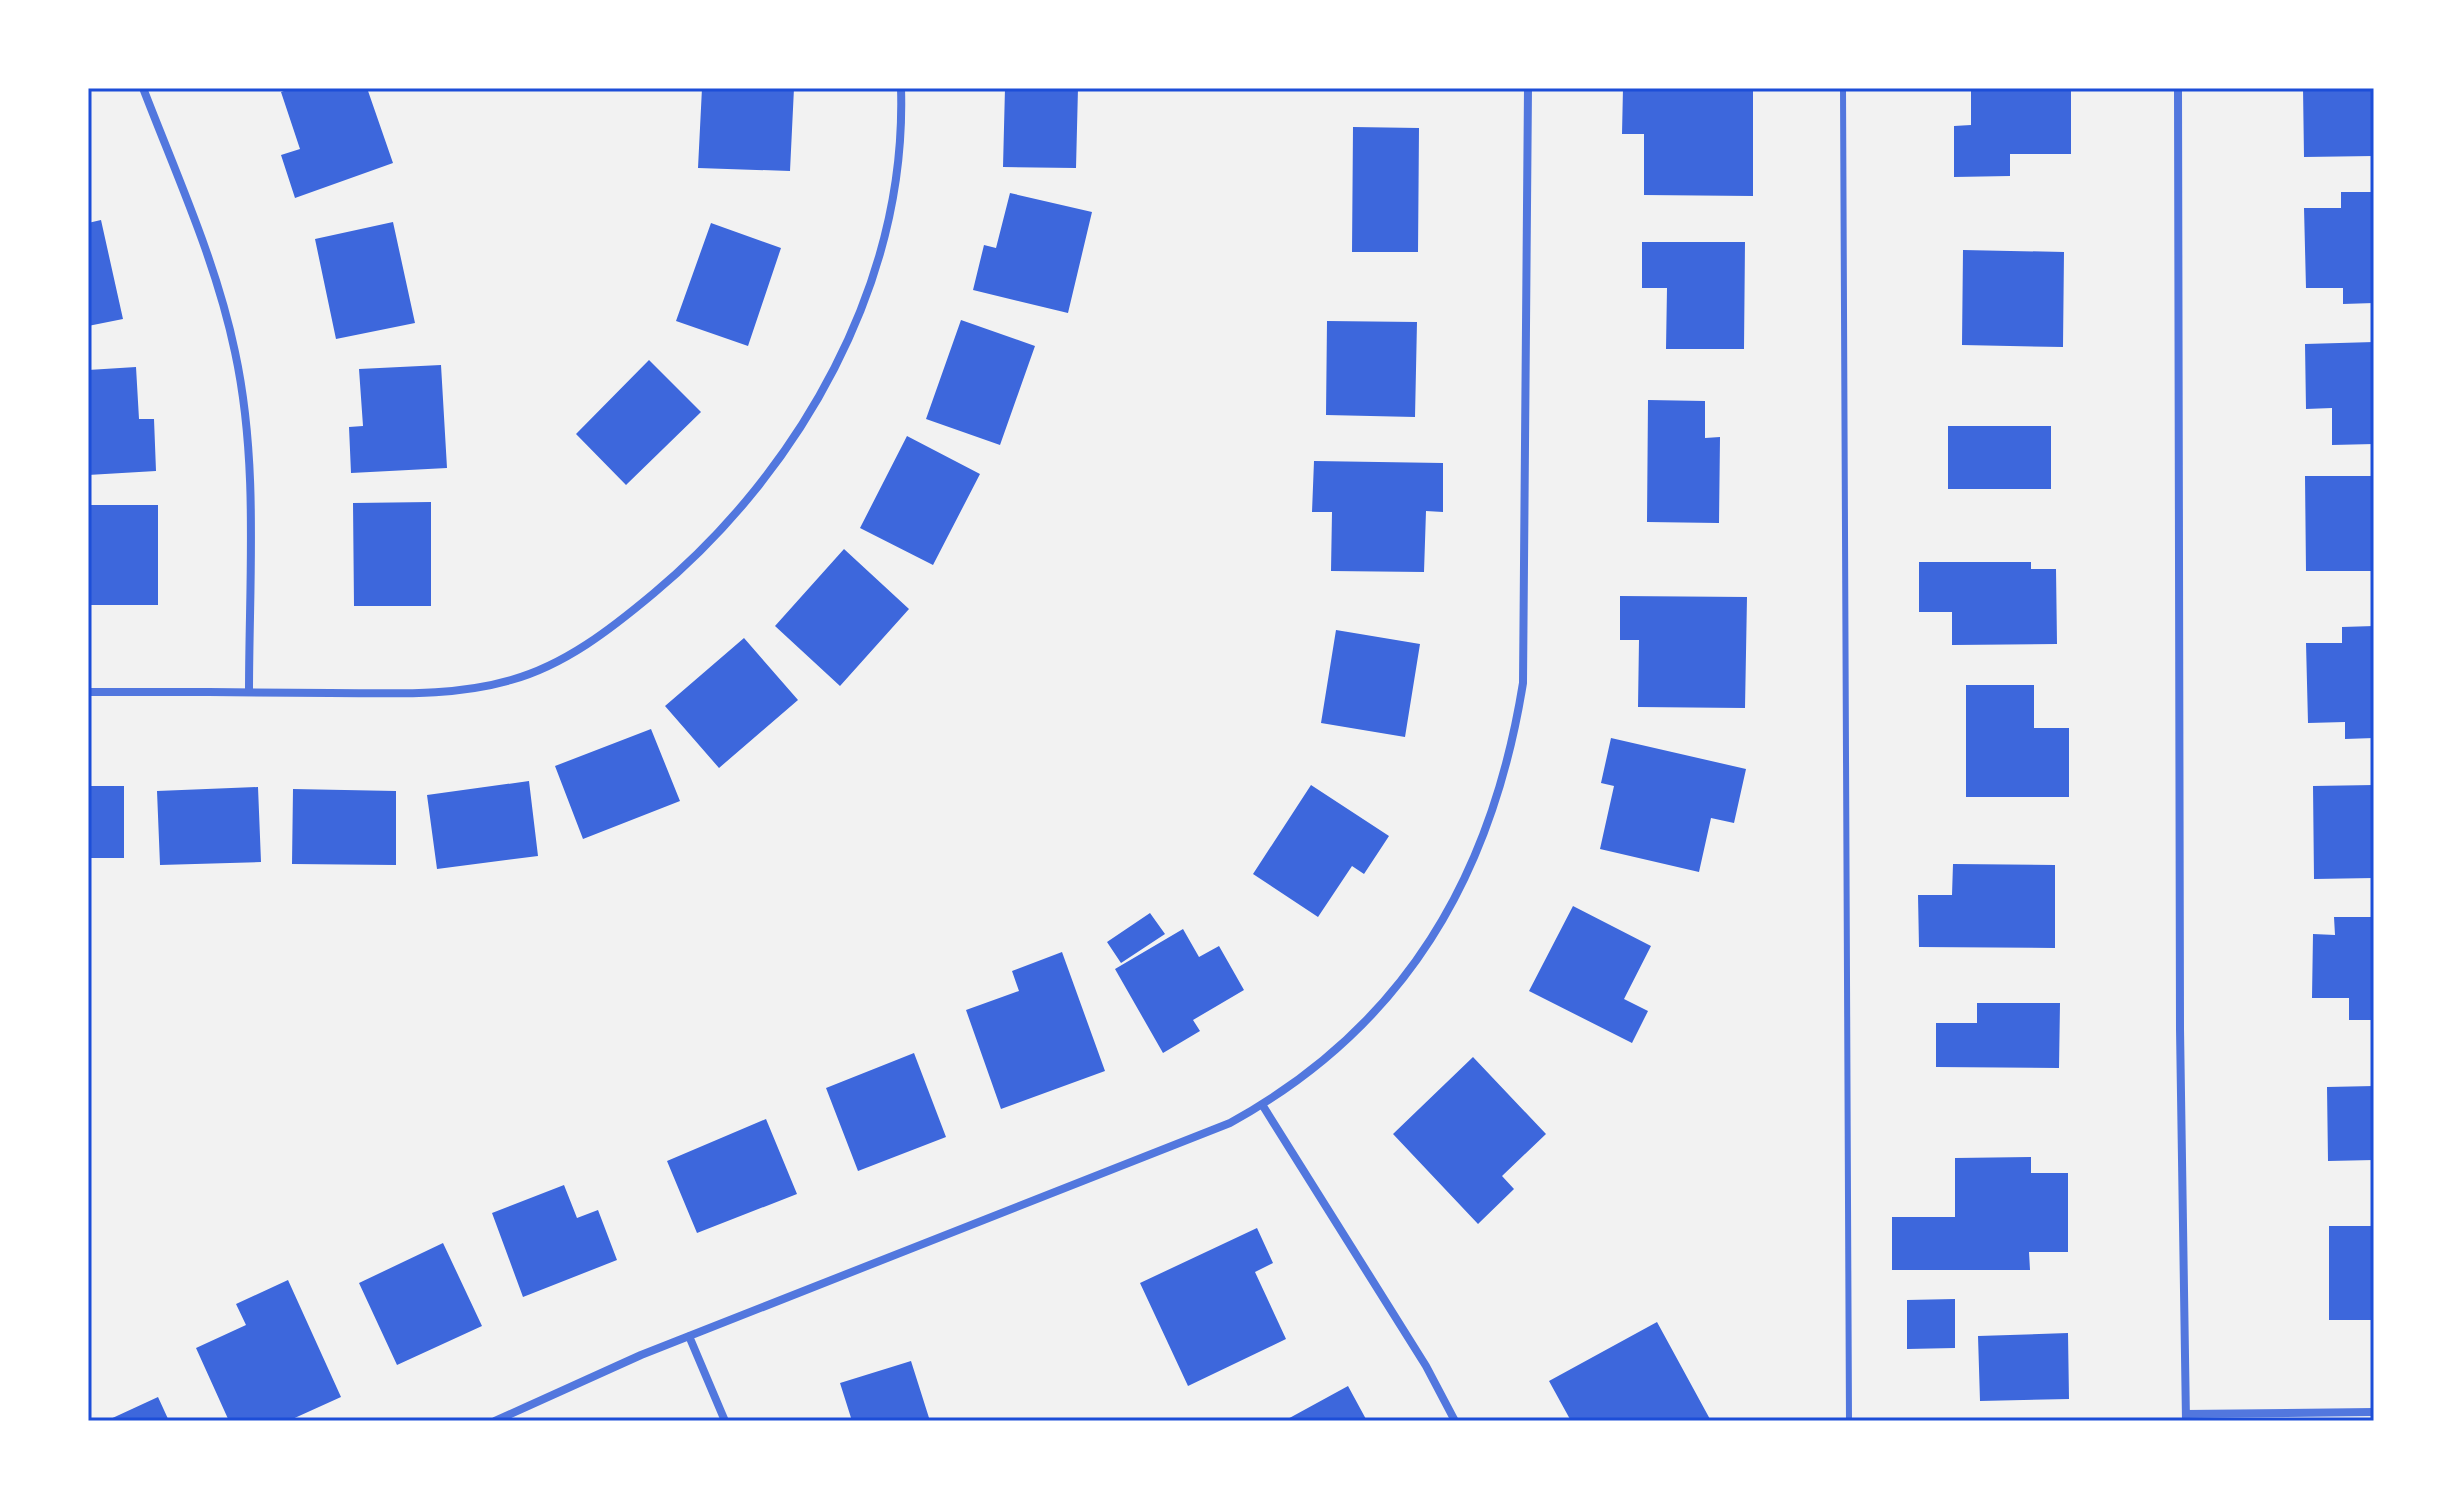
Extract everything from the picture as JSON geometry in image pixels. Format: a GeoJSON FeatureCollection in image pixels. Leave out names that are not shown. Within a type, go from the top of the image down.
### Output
{"type":"FeatureCollection","features":[{"type":"Feature","properties":{"kind":"street"},"geometry":{"type":"LineString","coordinates":[[143,88],[214,276],[240,377],[249,491],[249,692]]}},
{"type":"Feature","properties":{"kind":"street"},"geometry":{"type":"LineString","coordinates":[[88,692],[449,692],[509,681],[559,661],[584,647],[683,569],[739,512],[782,458],[823,393],[870,280],[887,213],[900,137],[901,88]]}},
{"type":"Feature","properties":{"kind":"street"},"geometry":{"type":"LineString","coordinates":[[495,1421],[689,1336],[1188,1142],[1263,1106],[1293,1086],[1360,1029],[1413,967],[1452,906],[1477,857],[1506,768],[1523,669],[1528,88]]}},
{"type":"Feature","properties":{"kind":"street"},"geometry":{"type":"LineString","coordinates":[[2178,88],[2180,1029],[2186,1417],[2374,1412]]}},
{"type":"Feature","properties":{"kind":"street"},"geometry":{"type":"LineString","coordinates":[[1263,1106],[1426,1366],[1455,1421]]}},
{"type":"Feature","properties":{"kind":"street"},"geometry":{"type":"LineString","coordinates":[[689,1336],[725,1421]]}},
{"type":"Feature","properties":{"kind":"lane"},"geometry":{"type":"LineString","coordinates":[[1843,88],[1849,1421]]}},
{"type":"Feature","properties":{"kind":"building"},"geometry":{"type":"Polygon","coordinates":[[[292,88],[367,88],[393,163],[295,198],[281,155],[300,149],[281,92],[292,88]]]}},
{"type":"Feature","properties":{"kind":"building"},"geometry":{"type":"Polygon","coordinates":[[[702,88],[794,88],[790,171],[698,168],[702,88]]]}},
{"type":"Feature","properties":{"kind":"building"},"geometry":{"type":"Polygon","coordinates":[[[1005,88],[1078,88],[1076,168],[1003,167],[1005,88]]]}},
{"type":"Feature","properties":{"kind":"building"},"geometry":{"type":"Polygon","coordinates":[[[1623,88],[1753,88],[1753,196],[1644,195],[1644,134],[1622,134],[1623,88]]]}},
{"type":"Feature","properties":{"kind":"building"},"geometry":{"type":"Polygon","coordinates":[[[2303,88],[2374,88],[2374,156],[2304,157],[2303,88]]]}},
{"type":"Feature","properties":{"kind":"building"},"geometry":{"type":"Polygon","coordinates":[[[2071,89],[2071,154],[2010,154],[2010,176],[1954,177],[1954,126],[1971,125],[1971,90],[2071,89]]]}},
{"type":"Feature","properties":{"kind":"building"},"geometry":{"type":"Polygon","coordinates":[[[1353,127],[1419,128],[1418,252],[1352,252],[1353,127]]]}},
{"type":"Feature","properties":{"kind":"building"},"geometry":{"type":"Polygon","coordinates":[[[2341,192],[2374,192],[2374,303],[2343,304],[2343,288],[2306,288],[2304,208],[2341,208],[2341,192]]]}},
{"type":"Feature","properties":{"kind":"building"},"geometry":{"type":"Polygon","coordinates":[[[1010,193],[1092,212],[1068,313],[973,290],[984,245],[996,248],[1010,193]]]}},
{"type":"Feature","properties":{"kind":"building"},"geometry":{"type":"Polygon","coordinates":[[[101,220],[123,319],[88,326],[88,223],[101,220]]]}},
{"type":"Feature","properties":{"kind":"building"},"geometry":{"type":"Polygon","coordinates":[[[393,222],[415,323],[336,339],[315,239],[393,222]]]}},
{"type":"Feature","properties":{"kind":"building"},"geometry":{"type":"Polygon","coordinates":[[[711,223],[781,248],[748,346],[676,321],[711,223]]]}},
{"type":"Feature","properties":{"kind":"building"},"geometry":{"type":"Polygon","coordinates":[[[1642,242],[1745,242],[1744,349],[1666,349],[1667,288],[1642,288],[1642,242]]]}},
{"type":"Feature","properties":{"kind":"building"},"geometry":{"type":"Polygon","coordinates":[[[1963,250],[2064,252],[2063,347],[1962,345],[1963,250]]]}},
{"type":"Feature","properties":{"kind":"building"},"geometry":{"type":"Polygon","coordinates":[[[961,320],[1035,346],[1000,445],[926,419],[961,320]]]}},
{"type":"Feature","properties":{"kind":"building"},"geometry":{"type":"Polygon","coordinates":[[[1327,321],[1417,322],[1415,417],[1326,415],[1327,321]]]}},
{"type":"Feature","properties":{"kind":"building"},"geometry":{"type":"Polygon","coordinates":[[[2374,342],[2374,444],[2332,445],[2332,408],[2306,409],[2305,344],[2374,342]]]}},
{"type":"Feature","properties":{"kind":"building"},"geometry":{"type":"Polygon","coordinates":[[[649,360],[701,412],[626,485],[576,434],[649,360]]]}},
{"type":"Feature","properties":{"kind":"building"},"geometry":{"type":"Polygon","coordinates":[[[441,365],[447,468],[351,473],[349,427],[363,426],[359,369],[441,365]]]}},
{"type":"Feature","properties":{"kind":"building"},"geometry":{"type":"Polygon","coordinates":[[[136,367],[139,419],[154,419],[156,471],[88,475],[88,370],[136,367]]]}},
{"type":"Feature","properties":{"kind":"building"},"geometry":{"type":"Polygon","coordinates":[[[1648,400],[1705,401],[1705,438],[1720,437],[1719,523],[1647,522],[1648,400]]]}},
{"type":"Feature","properties":{"kind":"building"},"geometry":{"type":"Polygon","coordinates":[[[1948,426],[2051,426],[2051,489],[1948,489],[1948,426]]]}},
{"type":"Feature","properties":{"kind":"building"},"geometry":{"type":"Polygon","coordinates":[[[907,436],[980,474],[933,565],[860,528],[907,436]]]}},
{"type":"Feature","properties":{"kind":"building"},"geometry":{"type":"Polygon","coordinates":[[[1314,461],[1443,463],[1443,512],[1426,511],[1424,572],[1331,571],[1332,512],[1312,512],[1314,461]]]}},
{"type":"Feature","properties":{"kind":"building"},"geometry":{"type":"Polygon","coordinates":[[[2305,476],[2374,476],[2374,571],[2306,571],[2305,476]]]}},
{"type":"Feature","properties":{"kind":"building"},"geometry":{"type":"Polygon","coordinates":[[[431,502],[431,606],[354,606],[353,503],[431,502]]]}},
{"type":"Feature","properties":{"kind":"building"},"geometry":{"type":"Polygon","coordinates":[[[88,505],[158,505],[158,605],[88,605],[88,505]]]}},
{"type":"Feature","properties":{"kind":"building"},"geometry":{"type":"Polygon","coordinates":[[[844,549],[909,609],[840,686],[775,626],[844,549]]]}},
{"type":"Feature","properties":{"kind":"building"},"geometry":{"type":"Polygon","coordinates":[[[1919,562],[2031,562],[2031,569],[2056,569],[2057,644],[1952,645],[1952,612],[1919,612],[1919,562]]]}},
{"type":"Feature","properties":{"kind":"building"},"geometry":{"type":"Polygon","coordinates":[[[1620,596],[1747,597],[1745,708],[1638,707],[1639,640],[1620,640],[1620,596]]]}},
{"type":"Feature","properties":{"kind":"building"},"geometry":{"type":"Polygon","coordinates":[[[2374,626],[2374,738],[2345,739],[2345,722],[2308,723],[2306,643],[2342,643],[2342,627],[2374,626]]]}},
{"type":"Feature","properties":{"kind":"building"},"geometry":{"type":"Polygon","coordinates":[[[1336,630],[1420,644],[1405,737],[1321,723],[1336,630]]]}},
{"type":"Feature","properties":{"kind":"building"},"geometry":{"type":"Polygon","coordinates":[[[744,638],[798,700],[719,768],[665,706],[744,638]]]}},
{"type":"Feature","properties":{"kind":"building"},"geometry":{"type":"Polygon","coordinates":[[[1966,685],[2034,685],[2034,728],[2069,728],[2069,797],[1966,797],[1966,685]]]}},
{"type":"Feature","properties":{"kind":"building"},"geometry":{"type":"Polygon","coordinates":[[[651,729],[680,801],[583,839],[555,766],[651,729]]]}},
{"type":"Feature","properties":{"kind":"building"},"geometry":{"type":"Polygon","coordinates":[[[1611,738],[1746,769],[1734,823],[1711,818],[1699,872],[1600,849],[1614,786],[1601,783],[1611,738]]]}},
{"type":"Feature","properties":{"kind":"building"},"geometry":{"type":"Polygon","coordinates":[[[529,781],[538,856],[437,869],[427,795],[529,781]]]}},
{"type":"Feature","properties":{"kind":"building"},"geometry":{"type":"Polygon","coordinates":[[[1311,785],[1389,836],[1364,874],[1352,866],[1318,917],[1253,874],[1311,785]]]}},
{"type":"Feature","properties":{"kind":"building"},"geometry":{"type":"Polygon","coordinates":[[[2374,785],[2374,878],[2314,879],[2313,786],[2374,785]]]}},
{"type":"Feature","properties":{"kind":"building"},"geometry":{"type":"Polygon","coordinates":[[[88,786],[124,786],[124,858],[88,858],[88,786]]]}},
{"type":"Feature","properties":{"kind":"building"},"geometry":{"type":"Polygon","coordinates":[[[258,787],[261,862],[160,865],[157,791],[258,787]]]}},
{"type":"Feature","properties":{"kind":"building"},"geometry":{"type":"Polygon","coordinates":[[[293,789],[396,791],[396,865],[292,864],[293,789]]]}},
{"type":"Feature","properties":{"kind":"building"},"geometry":{"type":"Polygon","coordinates":[[[1953,864],[2055,865],[2055,948],[1919,947],[1918,895],[1952,895],[1953,864]]]}},
{"type":"Feature","properties":{"kind":"building"},"geometry":{"type":"Polygon","coordinates":[[[1573,906],[1651,946],[1624,999],[1648,1011],[1632,1043],[1529,991],[1573,906]]]}},
{"type":"Feature","properties":{"kind":"building"},"geometry":{"type":"Polygon","coordinates":[[[1150,913],[1165,934],[1121,963],[1107,942],[1150,913]]]}},
{"type":"Feature","properties":{"kind":"building"},"geometry":{"type":"Polygon","coordinates":[[[2334,917],[2374,917],[2374,1020],[2349,1020],[2349,998],[2312,998],[2313,934],[2335,935],[2334,917]]]}},
{"type":"Feature","properties":{"kind":"building"},"geometry":{"type":"Polygon","coordinates":[[[1183,929],[1199,957],[1219,946],[1244,990],[1193,1020],[1200,1031],[1163,1053],[1115,969],[1183,929]]]}},
{"type":"Feature","properties":{"kind":"building"},"geometry":{"type":"Polygon","coordinates":[[[1062,952],[1105,1071],[1001,1109],[966,1010],[1019,991],[1012,971],[1062,952]]]}},
{"type":"Feature","properties":{"kind":"building"},"geometry":{"type":"Polygon","coordinates":[[[1977,1003],[2060,1003],[2059,1068],[1936,1067],[1936,1023],[1977,1023],[1977,1003]]]}},
{"type":"Feature","properties":{"kind":"building"},"geometry":{"type":"Polygon","coordinates":[[[914,1053],[946,1137],[858,1171],[826,1088],[914,1053]]]}},
{"type":"Feature","properties":{"kind":"building"},"geometry":{"type":"Polygon","coordinates":[[[1473,1057],[1546,1134],[1502,1176],[1514,1189],[1478,1224],[1393,1134],[1473,1057]]]}},
{"type":"Feature","properties":{"kind":"building"},"geometry":{"type":"Polygon","coordinates":[[[2374,1086],[2374,1160],[2328,1161],[2327,1087],[2374,1086]]]}},
{"type":"Feature","properties":{"kind":"building"},"geometry":{"type":"Polygon","coordinates":[[[766,1119],[797,1194],[697,1233],[667,1161],[766,1119]]]}},
{"type":"Feature","properties":{"kind":"building"},"geometry":{"type":"Polygon","coordinates":[[[2031,1157],[2031,1173],[2068,1173],[2068,1252],[2029,1252],[2030,1270],[1892,1270],[1892,1217],[1955,1217],[1955,1158],[2031,1157]]]}},
{"type":"Feature","properties":{"kind":"building"},"geometry":{"type":"Polygon","coordinates":[[[564,1185],[577,1218],[598,1210],[617,1260],[523,1297],[492,1213],[564,1185]]]}},
{"type":"Feature","properties":{"kind":"building"},"geometry":{"type":"Polygon","coordinates":[[[2329,1226],[2374,1226],[2374,1320],[2329,1320],[2329,1226]]]}},
{"type":"Feature","properties":{"kind":"building"},"geometry":{"type":"Polygon","coordinates":[[[1257,1228],[1273,1263],[1255,1272],[1286,1339],[1188,1386],[1140,1283],[1257,1228]]]}},
{"type":"Feature","properties":{"kind":"building"},"geometry":{"type":"Polygon","coordinates":[[[443,1243],[482,1326],[397,1365],[359,1283],[443,1243]]]}},
{"type":"Feature","properties":{"kind":"building"},"geometry":{"type":"Polygon","coordinates":[[[288,1280],[341,1397],[288,1421],[229,1421],[196,1348],[246,1325],[236,1304],[288,1280]]]}},
{"type":"Feature","properties":{"kind":"building"},"geometry":{"type":"Polygon","coordinates":[[[1955,1299],[1955,1348],[1907,1349],[1907,1300],[1955,1299]]]}},
{"type":"Feature","properties":{"kind":"building"},"geometry":{"type":"Polygon","coordinates":[[[1657,1322],[1711,1421],[1571,1421],[1549,1381],[1657,1322]]]}},
{"type":"Feature","properties":{"kind":"building"},"geometry":{"type":"Polygon","coordinates":[[[2068,1333],[2069,1399],[1980,1401],[1978,1336],[2068,1333]]]}},
{"type":"Feature","properties":{"kind":"building"},"geometry":{"type":"Polygon","coordinates":[[[911,1361],[930,1421],[852,1421],[840,1383],[911,1361]]]}},
{"type":"Feature","properties":{"kind":"building"},"geometry":{"type":"Polygon","coordinates":[[[1348,1386],[1367,1421],[1284,1421],[1348,1386]]]}},
{"type":"Feature","properties":{"kind":"building"},"geometry":{"type":"Polygon","coordinates":[[[158,1397],[169,1421],[106,1421],[158,1397]]]}}]}
